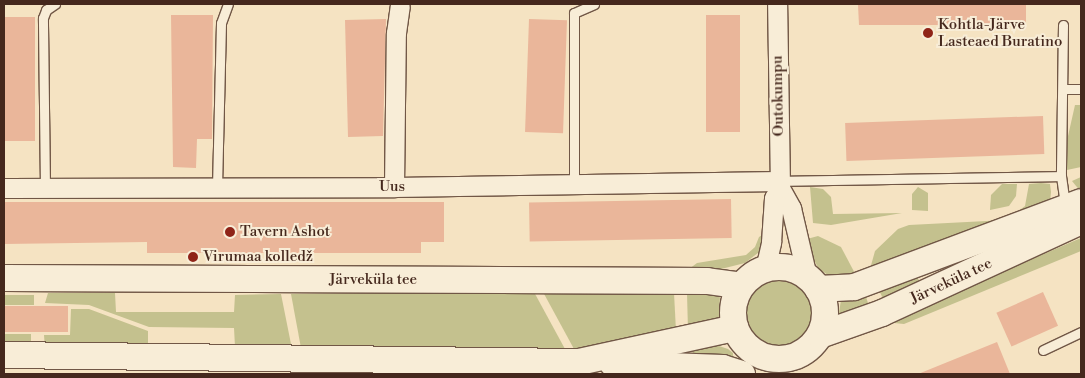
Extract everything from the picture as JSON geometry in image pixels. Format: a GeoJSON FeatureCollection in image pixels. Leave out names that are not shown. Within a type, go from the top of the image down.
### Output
{"type":"FeatureCollection","features":[{"type":"Feature","properties":{"kind":"main road","name":"Järveküla tee"},"geometry":{"type":"LineString","coordinates":[[813,283],[854,287],[1075,213]]}},
{"type":"Feature","properties":{"kind":"main road","name":"Järveküla tee"},"geometry":{"type":"LineString","coordinates":[[806,354],[882,312],[1075,213]]}},
{"type":"Feature","properties":{"kind":"main road"},"geometry":{"type":"LineString","coordinates":[[739,336],[765,357],[781,359],[806,354],[824,320],[824,304],[813,283],[793,270],[765,269],[741,286],[732,313],[739,336],[758,374]]}},
{"type":"Feature","properties":{"kind":"main road","name":"Järveküla tee"},"geometry":{"type":"LineString","coordinates":[[4,278],[707,281],[741,286]]}},
{"type":"Feature","properties":{"kind":"main road"},"geometry":{"type":"LineString","coordinates":[[581,368],[739,336]]}},
{"type":"Feature","properties":{"kind":"main road"},"geometry":{"type":"LineString","coordinates":[[4,355],[415,366],[723,368],[742,374]]}},
{"type":"Feature","properties":{"kind":"street"},"geometry":{"type":"LineString","coordinates":[[394,188],[396,33],[401,4]]}},
{"type":"Feature","properties":{"kind":"street","name":"Outokumpu"},"geometry":{"type":"LineString","coordinates":[[765,269],[771,242],[774,198],[779,184],[777,4]]}},
{"type":"Feature","properties":{"kind":"street","name":"Uus"},"geometry":{"type":"LineString","coordinates":[[4,188],[394,188],[779,184]]}},
{"type":"Feature","properties":{"kind":"street","name":"Outokumpu"},"geometry":{"type":"LineString","coordinates":[[779,184],[791,208],[813,283]]}},
{"type":"Feature","properties":{"kind":"lane"},"geometry":{"type":"LineString","coordinates":[[45,188],[43,18],[46,10],[55,4]]}},
{"type":"Feature","properties":{"kind":"lane"},"geometry":{"type":"LineString","coordinates":[[217,187],[221,23],[228,4]]}},
{"type":"Feature","properties":{"kind":"lane"},"geometry":{"type":"LineString","coordinates":[[570,4],[574,13],[574,186]]}},
{"type":"Feature","properties":{"kind":"lane"},"geometry":{"type":"LineString","coordinates":[[574,13],[594,4]]}},
{"type":"Feature","properties":{"kind":"lane"},"geometry":{"type":"LineString","coordinates":[[1063,26],[1064,89],[1060,176],[1075,213]]}},
{"type":"Feature","properties":{"kind":"lane"},"geometry":{"type":"LineString","coordinates":[[1064,89],[1081,90]]}},
{"type":"Feature","properties":{"kind":"lane"},"geometry":{"type":"LineString","coordinates":[[779,184],[1060,176]]}},
{"type":"Feature","properties":{"kind":"lane"},"geometry":{"type":"LineString","coordinates":[[1043,350],[1081,332]]}},
{"type":"Feature","properties":{"kind":"shaded area"},"geometry":{"type":"Polygon","coordinates":[[[1075,105],[1081,105],[1081,167],[1067,170],[1066,145],[1075,105]]]}},
{"type":"Feature","properties":{"kind":"shaded area"},"geometry":{"type":"Polygon","coordinates":[[[1081,177],[1081,192],[1072,181],[1081,177]]]}},
{"type":"Feature","properties":{"kind":"shaded area"},"geometry":{"type":"Polygon","coordinates":[[[1002,184],[1017,184],[1016,196],[1009,206],[990,210],[991,195],[1002,184]]]}},
{"type":"Feature","properties":{"kind":"shaded area"},"geometry":{"type":"Polygon","coordinates":[[[1029,184],[1050,184],[1050,202],[1038,213],[871,275],[870,269],[875,251],[898,229],[909,225],[1006,220],[1025,206],[1029,184]]]}},
{"type":"Feature","properties":{"kind":"shaded area"},"geometry":{"type":"Polygon","coordinates":[[[810,187],[823,189],[831,197],[833,214],[902,213],[831,225],[813,223],[810,187]]]}},
{"type":"Feature","properties":{"kind":"shaded area"},"geometry":{"type":"Polygon","coordinates":[[[918,187],[928,193],[928,211],[912,210],[912,194],[918,187]]]}},
{"type":"Feature","properties":{"kind":"shaded area"},"geometry":{"type":"Polygon","coordinates":[[[765,233],[763,249],[745,263],[713,271],[689,269],[697,263],[746,255],[755,247],[759,237],[765,233]]]}},
{"type":"Feature","properties":{"kind":"shaded area"},"geometry":{"type":"Polygon","coordinates":[[[818,236],[841,247],[859,281],[834,279],[819,269],[810,253],[807,239],[818,236]]]}},
{"type":"Feature","properties":{"kind":"shaded area"},"geometry":{"type":"Polygon","coordinates":[[[1081,238],[1081,251],[904,324],[894,323],[892,319],[1081,238]]]}},
{"type":"Feature","properties":{"kind":"shaded area"},"geometry":{"type":"Polygon","coordinates":[[[916,276],[921,283],[885,303],[878,288],[916,276]]]}},
{"type":"Feature","properties":{"kind":"shaded area"},"geometry":{"type":"Polygon","coordinates":[[[772,281],[786,281],[798,286],[807,295],[812,307],[810,327],[803,338],[786,347],[772,347],[760,342],[751,333],[746,321],[746,307],[751,295],[760,286],[772,281]]]}},
{"type":"Feature","properties":{"kind":"shaded area"},"geometry":{"type":"Polygon","coordinates":[[[864,291],[870,309],[838,319],[841,300],[864,291]]]}},
{"type":"Feature","properties":{"kind":"shaded area"},"geometry":{"type":"Polygon","coordinates":[[[534,292],[565,349],[301,348],[291,294],[534,292]]]}},
{"type":"Feature","properties":{"kind":"shaded area"},"geometry":{"type":"Polygon","coordinates":[[[543,292],[674,293],[676,331],[623,344],[574,349],[543,292]]]}},
{"type":"Feature","properties":{"kind":"shaded area"},"geometry":{"type":"Polygon","coordinates":[[[48,293],[115,293],[116,312],[234,312],[235,295],[281,294],[292,349],[235,347],[234,328],[149,327],[89,305],[45,303],[48,293]]]}},
{"type":"Feature","properties":{"kind":"shaded area"},"geometry":{"type":"Polygon","coordinates":[[[687,293],[720,294],[719,319],[688,331],[687,293]]]}},
{"type":"Feature","properties":{"kind":"shaded area"},"geometry":{"type":"Polygon","coordinates":[[[4,295],[34,295],[34,305],[4,305],[4,295]]]}},
{"type":"Feature","properties":{"kind":"shaded area"},"geometry":{"type":"Polygon","coordinates":[[[71,309],[89,309],[148,331],[148,348],[45,349],[44,335],[70,335],[71,309]]]}},
{"type":"Feature","properties":{"kind":"shaded area"},"geometry":{"type":"Polygon","coordinates":[[[4,334],[31,334],[31,348],[4,348],[4,334]]]}},
{"type":"Feature","properties":{"kind":"shaded area"},"geometry":{"type":"Polygon","coordinates":[[[713,344],[728,349],[733,353],[733,359],[694,361],[692,346],[713,344]]]}},
{"type":"Feature","properties":{"kind":"building"},"geometry":{"type":"Polygon","coordinates":[[[1026,4],[1026,25],[859,25],[858,5],[1026,4]]]}},
{"type":"Feature","properties":{"kind":"building"},"geometry":{"type":"Polygon","coordinates":[[[171,15],[213,15],[212,139],[197,139],[196,168],[173,167],[171,15]]]}},
{"type":"Feature","properties":{"kind":"building"},"geometry":{"type":"Polygon","coordinates":[[[706,15],[740,15],[740,132],[706,132],[706,15]]]}},
{"type":"Feature","properties":{"kind":"building"},"geometry":{"type":"Polygon","coordinates":[[[4,17],[35,17],[35,141],[4,141],[4,17]]]}},
{"type":"Feature","properties":{"kind":"building"},"geometry":{"type":"Polygon","coordinates":[[[386,19],[383,136],[348,137],[345,20],[386,19]]]}},
{"type":"Feature","properties":{"kind":"building"},"geometry":{"type":"Polygon","coordinates":[[[529,19],[567,20],[563,133],[525,132],[529,19]]]}},
{"type":"Feature","properties":{"kind":"building"},"geometry":{"type":"Polygon","coordinates":[[[1043,116],[1044,154],[846,161],[845,123],[1043,116]]]}},
{"type":"Feature","properties":{"kind":"building"},"geometry":{"type":"Polygon","coordinates":[[[731,199],[732,238],[530,242],[529,203],[731,199]]]}},
{"type":"Feature","properties":{"kind":"building"},"geometry":{"type":"Polygon","coordinates":[[[4,202],[444,202],[444,242],[421,242],[421,253],[147,253],[147,242],[4,244],[4,202]]]}},
{"type":"Feature","properties":{"kind":"building"},"geometry":{"type":"Polygon","coordinates":[[[1043,292],[1058,326],[1011,347],[996,313],[1043,292]]]}},
{"type":"Feature","properties":{"kind":"building"},"geometry":{"type":"Polygon","coordinates":[[[4,306],[68,306],[68,332],[4,332],[4,306]]]}},
{"type":"Feature","properties":{"kind":"building"},"geometry":{"type":"Polygon","coordinates":[[[997,342],[1010,374],[918,374],[997,342]]]}},
{"type":"Feature","properties":{"kind":"place","name":"Kohtla-Järve Lasteaed Buratino"},"geometry":{"type":"Point","coordinates":[928,33]}},
{"type":"Feature","properties":{"kind":"place","name":"Tavern Ashot"},"geometry":{"type":"Point","coordinates":[230,232]}},
{"type":"Feature","properties":{"kind":"place","name":"Virumaa kolledž"},"geometry":{"type":"Point","coordinates":[193,257]}}]}
